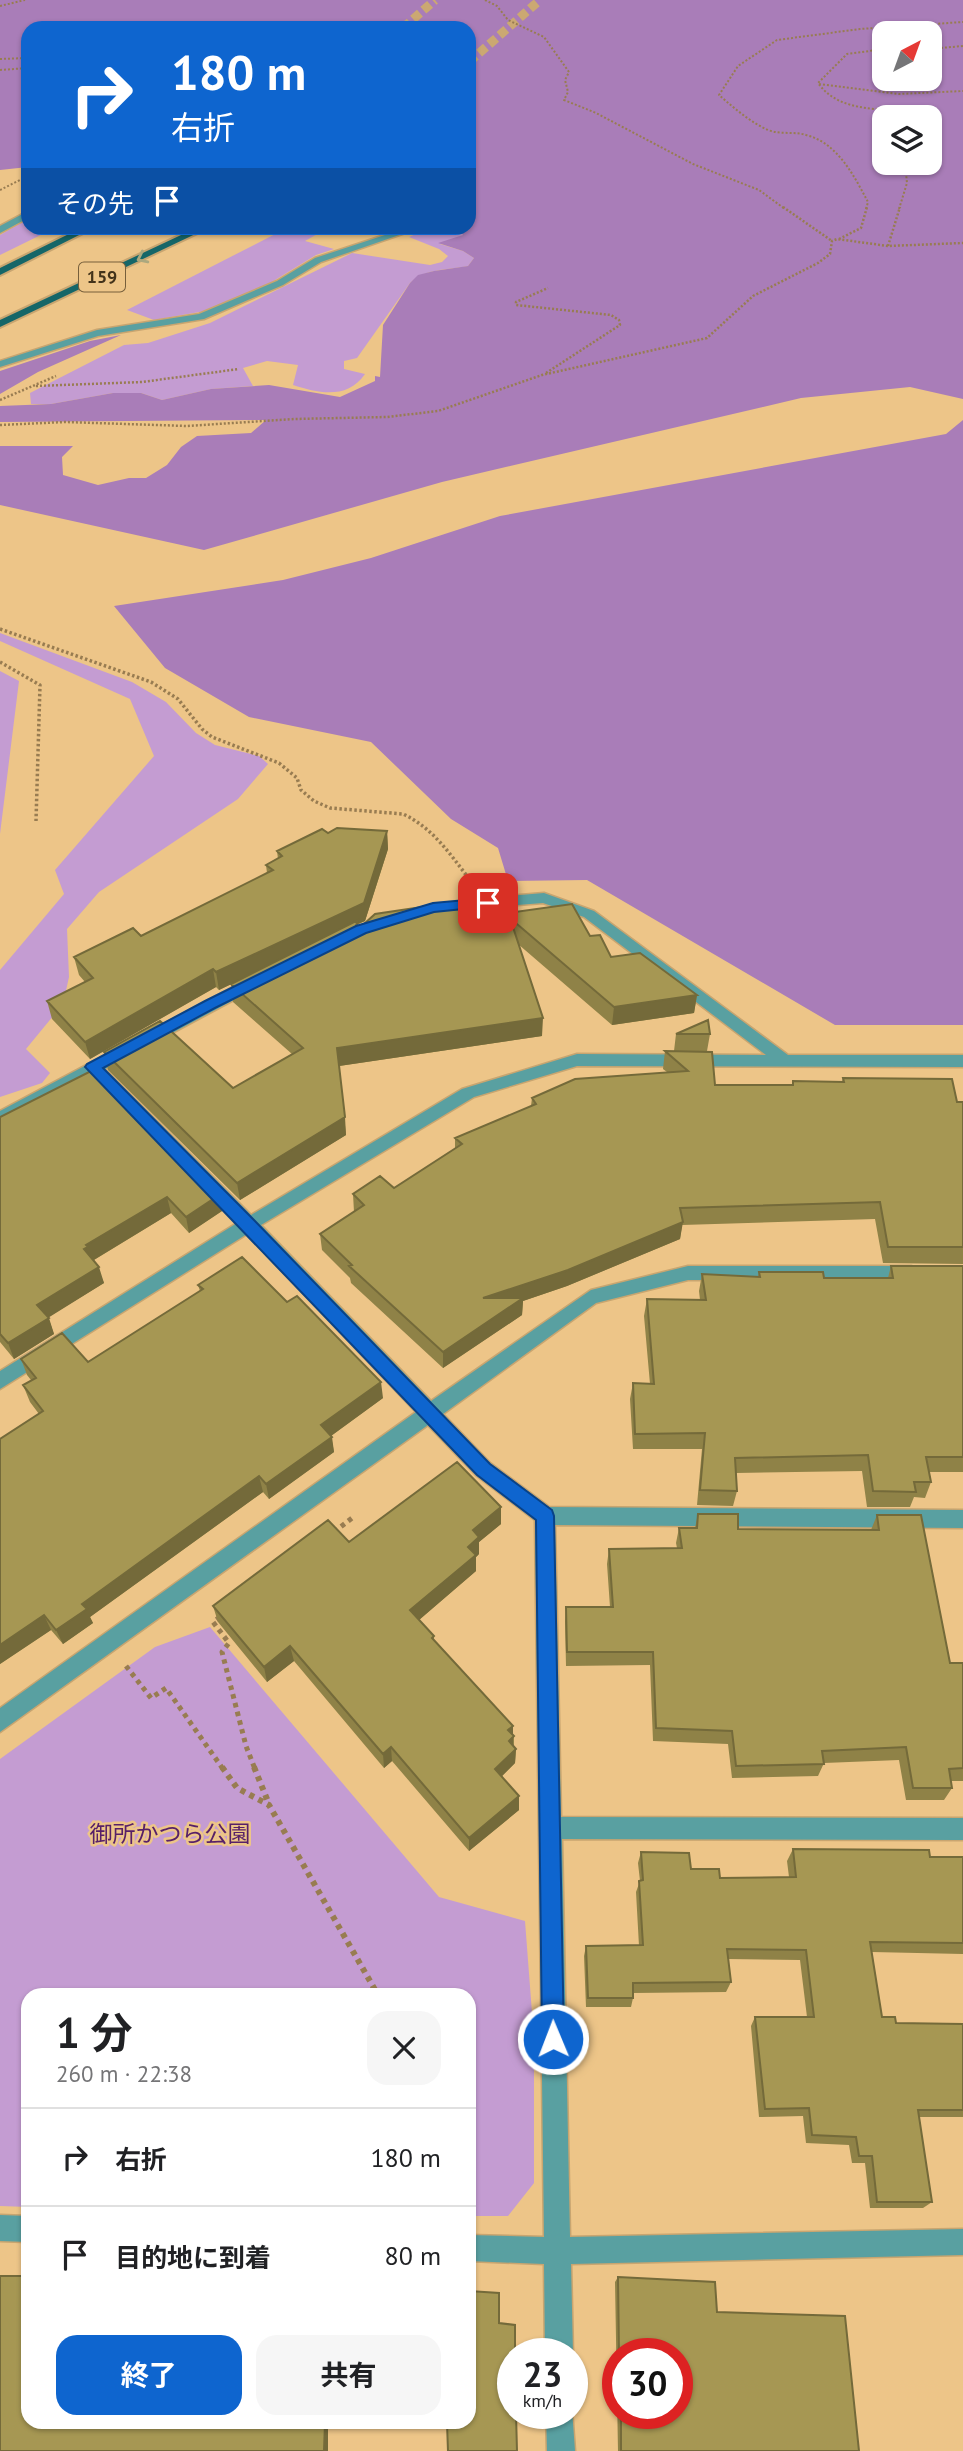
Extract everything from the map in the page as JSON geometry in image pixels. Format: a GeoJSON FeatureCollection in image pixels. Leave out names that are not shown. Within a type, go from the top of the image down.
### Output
{"type":"FeatureCollection","features":[{"type":"Feature","properties":{"kind":"highway"},"geometry":{"type":"LineString","coordinates":[[0,264],[64,235]]}},
{"type":"Feature","properties":{"kind":"highway","name":"159"},"geometry":{"type":"LineString","coordinates":[[0,272],[74,235]]}},
{"type":"Feature","properties":{"kind":"highway","name":"159"},"geometry":{"type":"LineString","coordinates":[[0,324],[188,235]]}},
{"type":"Feature","properties":{"kind":"street"},"geometry":{"type":"LineString","coordinates":[[0,230],[21,218]]}},
{"type":"Feature","properties":{"kind":"street"},"geometry":{"type":"LineString","coordinates":[[0,364],[97,333],[177,322],[221,310],[280,284],[318,260],[395,235]]}},
{"type":"Feature","properties":{"kind":"street"},"geometry":{"type":"LineString","coordinates":[[470,904],[544,898],[589,914],[787,1062]]}},
{"type":"Feature","properties":{"kind":"street"},"geometry":{"type":"LineString","coordinates":[[0,1118],[268,975]]}},
{"type":"Feature","properties":{"kind":"street"},"geometry":{"type":"LineString","coordinates":[[0,1381],[249,1224],[468,1093],[577,1060],[963,1061]]}},
{"type":"Feature","properties":{"kind":"street"},"geometry":{"type":"LineString","coordinates":[[93,1067],[249,1224],[483,1469],[545,1516],[963,1519]]}},
{"type":"Feature","properties":{"kind":"street"},"geometry":{"type":"LineString","coordinates":[[0,1721],[591,1297],[688,1273],[925,1273]]}},
{"type":"Feature","properties":{"kind":"street"},"geometry":{"type":"LineString","coordinates":[[545,1516],[559,2338]]}},
{"type":"Feature","properties":{"kind":"street"},"geometry":{"type":"LineString","coordinates":[[549,1828],[963,1829]]}},
{"type":"Feature","properties":{"kind":"street"},"geometry":{"type":"LineString","coordinates":[[0,2228],[21,2229]]}},
{"type":"Feature","properties":{"kind":"street"},"geometry":{"type":"LineString","coordinates":[[476,2248],[558,2252],[963,2242]]}},
{"type":"Feature","properties":{"kind":"street"},"geometry":{"type":"LineString","coordinates":[[560,2429],[561,2451]]}},
{"type":"Feature","properties":{"kind":"path"},"geometry":{"type":"LineString","coordinates":[[0,6],[25,0]]}},
{"type":"Feature","properties":{"kind":"path"},"geometry":{"type":"LineString","coordinates":[[485,0],[497,6],[508,20],[544,37],[569,72],[565,80],[568,92],[564,100],[596,113],[693,164],[759,190],[832,241]]}},
{"type":"Feature","properties":{"kind":"path"},"geometry":{"type":"LineString","coordinates":[[832,241],[861,229],[868,202],[849,166],[821,142],[806,135],[774,132],[760,125],[719,95],[723,88],[738,66],[777,40],[860,29],[963,22]]}},
{"type":"Feature","properties":{"kind":"path"},"geometry":{"type":"LineString","coordinates":[[942,48],[963,46]]}},
{"type":"Feature","properties":{"kind":"path"},"geometry":{"type":"LineString","coordinates":[[818,83],[847,54],[872,50]]}},
{"type":"Feature","properties":{"kind":"path"},"geometry":{"type":"LineString","coordinates":[[0,59],[21,58]]}},
{"type":"Feature","properties":{"kind":"path"},"geometry":{"type":"LineString","coordinates":[[0,70],[21,68]]}},
{"type":"Feature","properties":{"kind":"path"},"geometry":{"type":"LineString","coordinates":[[818,83],[899,94],[963,91]]}},
{"type":"Feature","properties":{"kind":"path"},"geometry":{"type":"LineString","coordinates":[[818,83],[824,94],[850,106],[872,107]]}},
{"type":"Feature","properties":{"kind":"path"},"geometry":{"type":"LineString","coordinates":[[888,246],[907,183],[906,175]]}},
{"type":"Feature","properties":{"kind":"path"},"geometry":{"type":"LineString","coordinates":[[0,191],[21,180]]}},
{"type":"Feature","properties":{"kind":"path"},"geometry":{"type":"LineString","coordinates":[[837,239],[888,246],[963,243]]}},
{"type":"Feature","properties":{"kind":"path"},"geometry":{"type":"LineString","coordinates":[[0,425],[65,422],[187,426],[294,419],[387,418],[438,411],[542,375],[648,349],[691,344],[707,338],[753,296],[818,263],[830,254],[832,241]]}},
{"type":"Feature","properties":{"kind":"path"},"geometry":{"type":"LineString","coordinates":[[542,375],[620,325],[619,320],[611,316],[516,305],[522,298],[548,288]]}},
{"type":"Feature","properties":{"kind":"path"},"geometry":{"type":"LineString","coordinates":[[35,386],[142,382],[239,369]]}},
{"type":"Feature","properties":{"kind":"path"},"geometry":{"type":"LineString","coordinates":[[0,629],[151,682],[178,699],[202,729],[212,737],[279,763],[297,778],[301,790],[330,808],[412,817],[428,828],[488,903]]}},
{"type":"Feature","properties":{"kind":"path"},"geometry":{"type":"LineString","coordinates":[[0,662],[40,685],[36,821]]}},
{"type":"Feature","properties":{"kind":"path"},"geometry":{"type":"LineString","coordinates":[[323,1540],[352,1518]]}},
{"type":"Feature","properties":{"kind":"path"},"geometry":{"type":"LineString","coordinates":[[224,1614],[214,1622],[229,1643],[222,1652],[246,1746],[269,1805],[374,1988]]}},
{"type":"Feature","properties":{"kind":"path"},"geometry":{"type":"LineString","coordinates":[[109,1644],[151,1698],[166,1688],[237,1788],[269,1805]]}},
{"type":"Feature","properties":{"kind":"green space"},"geometry":{"type":"Polygon","coordinates":[[[21,223],[21,235],[41,235],[0,255],[0,235],[21,223]]]}},
{"type":"Feature","properties":{"kind":"green space"},"geometry":{"type":"Polygon","coordinates":[[[273,235],[316,235],[305,241],[334,249],[316,255],[262,288],[205,311],[154,320],[127,310],[273,235]]]}},
{"type":"Feature","properties":{"kind":"green space"},"geometry":{"type":"Polygon","coordinates":[[[464,235],[440,244],[463,251],[474,258],[468,266],[430,272],[410,283],[357,358],[344,361],[344,369],[365,374],[350,388],[323,392],[293,385],[298,365],[267,361],[243,368],[253,386],[211,389],[162,400],[141,393],[113,393],[51,404],[31,404],[30,393],[124,345],[148,343],[210,323],[352,253],[430,265],[442,262],[448,256],[439,249],[409,237],[464,235]]]}},
{"type":"Feature","properties":{"kind":"green space"},"geometry":{"type":"Polygon","coordinates":[[[0,633],[132,682],[166,702],[196,733],[215,745],[259,756],[268,764],[238,799],[99,892],[67,929],[69,977],[63,1004],[26,1049],[50,1073],[42,1083],[0,1097],[0,970],[64,894],[55,870],[154,756],[130,699],[0,641],[0,633]]]}},
{"type":"Feature","properties":{"kind":"green space"},"geometry":{"type":"Polygon","coordinates":[[[0,671],[19,681],[0,834],[0,671]]]}},
{"type":"Feature","properties":{"kind":"green space","name":"御所かつら公園"},"geometry":{"type":"Polygon","coordinates":[[[210,1627],[439,1897],[525,1921],[534,2039],[534,2183],[508,2216],[476,2216],[476,1988],[21,1988],[21,2207],[0,2206],[0,1759],[155,1647],[210,1627]]]}},
{"type":"Feature","properties":{"kind":"shaded area"},"geometry":{"type":"Polygon","coordinates":[[[0,0],[963,0],[963,399],[910,387],[801,398],[442,482],[204,550],[0,505],[0,446],[73,446],[62,457],[63,475],[98,485],[129,478],[146,478],[167,465],[181,447],[197,436],[251,433],[266,420],[0,422],[0,406],[51,404],[113,393],[141,393],[162,400],[211,389],[269,385],[340,397],[375,381],[375,376],[380,377],[383,325],[410,283],[418,275],[468,266],[474,258],[463,251],[438,243],[463,235],[476,235],[476,21],[21,21],[21,168],[0,170],[0,0]]]}},
{"type":"Feature","properties":{"kind":"shaded area"},"geometry":{"type":"Polygon","coordinates":[[[121,335],[38,372],[0,394],[0,371],[90,341],[121,335]]]}},
{"type":"Feature","properties":{"kind":"shaded area"},"geometry":{"type":"Polygon","coordinates":[[[963,420],[963,1025],[835,1025],[587,880],[508,881],[498,848],[451,819],[371,742],[249,717],[165,668],[114,606],[283,580],[371,558],[500,516],[946,434],[963,420]]]}},
{"type":"Feature","properties":{"kind":"building"},"geometry":{"type":"Polygon","coordinates":[[[337,828],[387,831],[364,903],[216,972],[213,969],[85,1042],[47,1001],[93,978],[74,957],[133,928],[141,936],[273,870],[266,865],[282,856],[277,851],[322,829],[328,833],[337,828]]]}},
{"type":"Feature","properties":{"kind":"building"},"geometry":{"type":"Polygon","coordinates":[[[502,895],[508,913],[572,904],[590,936],[600,935],[611,957],[640,953],[697,995],[614,1007],[510,918],[543,1018],[337,1048],[345,1117],[237,1183],[104,1052],[160,1021],[233,1088],[303,1048],[231,984],[358,920],[353,934],[375,914],[502,895]]]}},
{"type":"Feature","properties":{"kind":"building"},"geometry":{"type":"Polygon","coordinates":[[[708,1020],[710,1034],[676,1034],[708,1020]]]}},
{"type":"Feature","properties":{"kind":"building"},"geometry":{"type":"Polygon","coordinates":[[[665,1051],[712,1052],[715,1085],[793,1085],[793,1081],[844,1082],[843,1078],[952,1079],[957,1102],[963,1102],[963,1247],[888,1247],[880,1202],[680,1208],[683,1222],[568,1270],[483,1298],[523,1298],[443,1352],[349,1266],[352,1265],[320,1234],[364,1205],[353,1194],[380,1176],[394,1188],[462,1144],[455,1138],[536,1104],[532,1098],[575,1079],[688,1071],[665,1051]]]}},
{"type":"Feature","properties":{"kind":"building"},"geometry":{"type":"Polygon","coordinates":[[[95,1069],[219,1195],[186,1217],[167,1197],[86,1245],[88,1247],[84,1249],[99,1267],[37,1305],[49,1318],[8,1343],[0,1334],[0,1117],[95,1069]]]}},
{"type":"Feature","properties":{"kind":"building"},"geometry":{"type":"Polygon","coordinates":[[[242,1257],[287,1302],[297,1296],[381,1382],[321,1425],[332,1437],[266,1484],[259,1476],[82,1604],[87,1609],[56,1630],[44,1615],[0,1645],[0,1439],[43,1411],[23,1385],[36,1378],[21,1359],[62,1333],[88,1362],[203,1289],[198,1285],[242,1257]]]}},
{"type":"Feature","properties":{"kind":"building"},"geometry":{"type":"Polygon","coordinates":[[[891,1266],[963,1266],[963,1457],[926,1457],[931,1482],[914,1482],[916,1492],[873,1491],[868,1455],[735,1458],[737,1491],[700,1490],[705,1433],[635,1434],[633,1383],[654,1384],[647,1299],[706,1300],[702,1274],[760,1277],[759,1272],[823,1272],[824,1278],[893,1278],[891,1266]]]}},
{"type":"Feature","properties":{"kind":"building"},"geometry":{"type":"Polygon","coordinates":[[[457,1462],[501,1507],[473,1530],[479,1537],[468,1547],[476,1555],[410,1610],[434,1636],[432,1638],[513,1726],[508,1730],[514,1736],[509,1741],[516,1749],[495,1769],[519,1796],[469,1838],[391,1747],[383,1754],[290,1646],[264,1667],[213,1606],[328,1520],[349,1542],[457,1462]]]}},
{"type":"Feature","properties":{"kind":"building"},"geometry":{"type":"Polygon","coordinates":[[[698,1514],[738,1514],[738,1529],[879,1530],[877,1515],[921,1515],[950,1663],[963,1663],[963,1768],[949,1769],[952,1788],[913,1788],[906,1747],[822,1751],[824,1764],[736,1766],[732,1731],[656,1728],[653,1652],[567,1652],[566,1607],[613,1607],[609,1549],[682,1548],[679,1528],[697,1528],[698,1514]]]}},
{"type":"Feature","properties":{"kind":"building"},"geometry":{"type":"Polygon","coordinates":[[[793,1849],[929,1850],[930,1857],[963,1857],[963,1943],[870,1942],[882,2017],[895,2017],[896,2023],[963,2024],[963,2110],[918,2110],[932,2202],[877,2202],[872,2156],[859,2156],[856,2137],[812,2135],[809,2108],[765,2109],[755,2017],[814,2017],[806,1950],[727,1949],[731,1982],[633,1983],[633,1998],[588,1998],[586,1946],[643,1945],[639,1881],[643,1880],[641,1852],[689,1853],[691,1869],[719,1869],[720,1878],[796,1877],[793,1849]]]}},
{"type":"Feature","properties":{"kind":"building"},"geometry":{"type":"Polygon","coordinates":[[[0,2276],[21,2276],[21,2429],[325,2429],[324,2451],[0,2451],[0,2276]]]}},
{"type":"Feature","properties":{"kind":"building"},"geometry":{"type":"Polygon","coordinates":[[[618,2277],[715,2282],[717,2312],[845,2316],[859,2451],[621,2451],[621,2429],[693,2429],[693,2338],[619,2338],[618,2277]]]}},
{"type":"Feature","properties":{"kind":"building"},"geometry":{"type":"Polygon","coordinates":[[[476,2291],[499,2293],[499,2323],[515,2325],[515,2338],[497,2338],[497,2429],[516,2429],[517,2451],[448,2451],[447,2429],[476,2429],[476,2291]]]}},
{"type":"Feature","properties":{"kind":"tunnel"},"geometry":{"type":"LineString","coordinates":[[411,21],[435,0]]}},
{"type":"Feature","properties":{"kind":"tunnel"},"geometry":{"type":"LineString","coordinates":[[476,56],[540,0]]}},
{"type":"Feature","properties":{"kind":"route"},"geometry":{"type":"LineString","coordinates":[[488,903],[433,908],[390,918],[361,929],[210,1004],[93,1067],[249,1224],[483,1469],[545,1516],[553,2039]]}}]}
